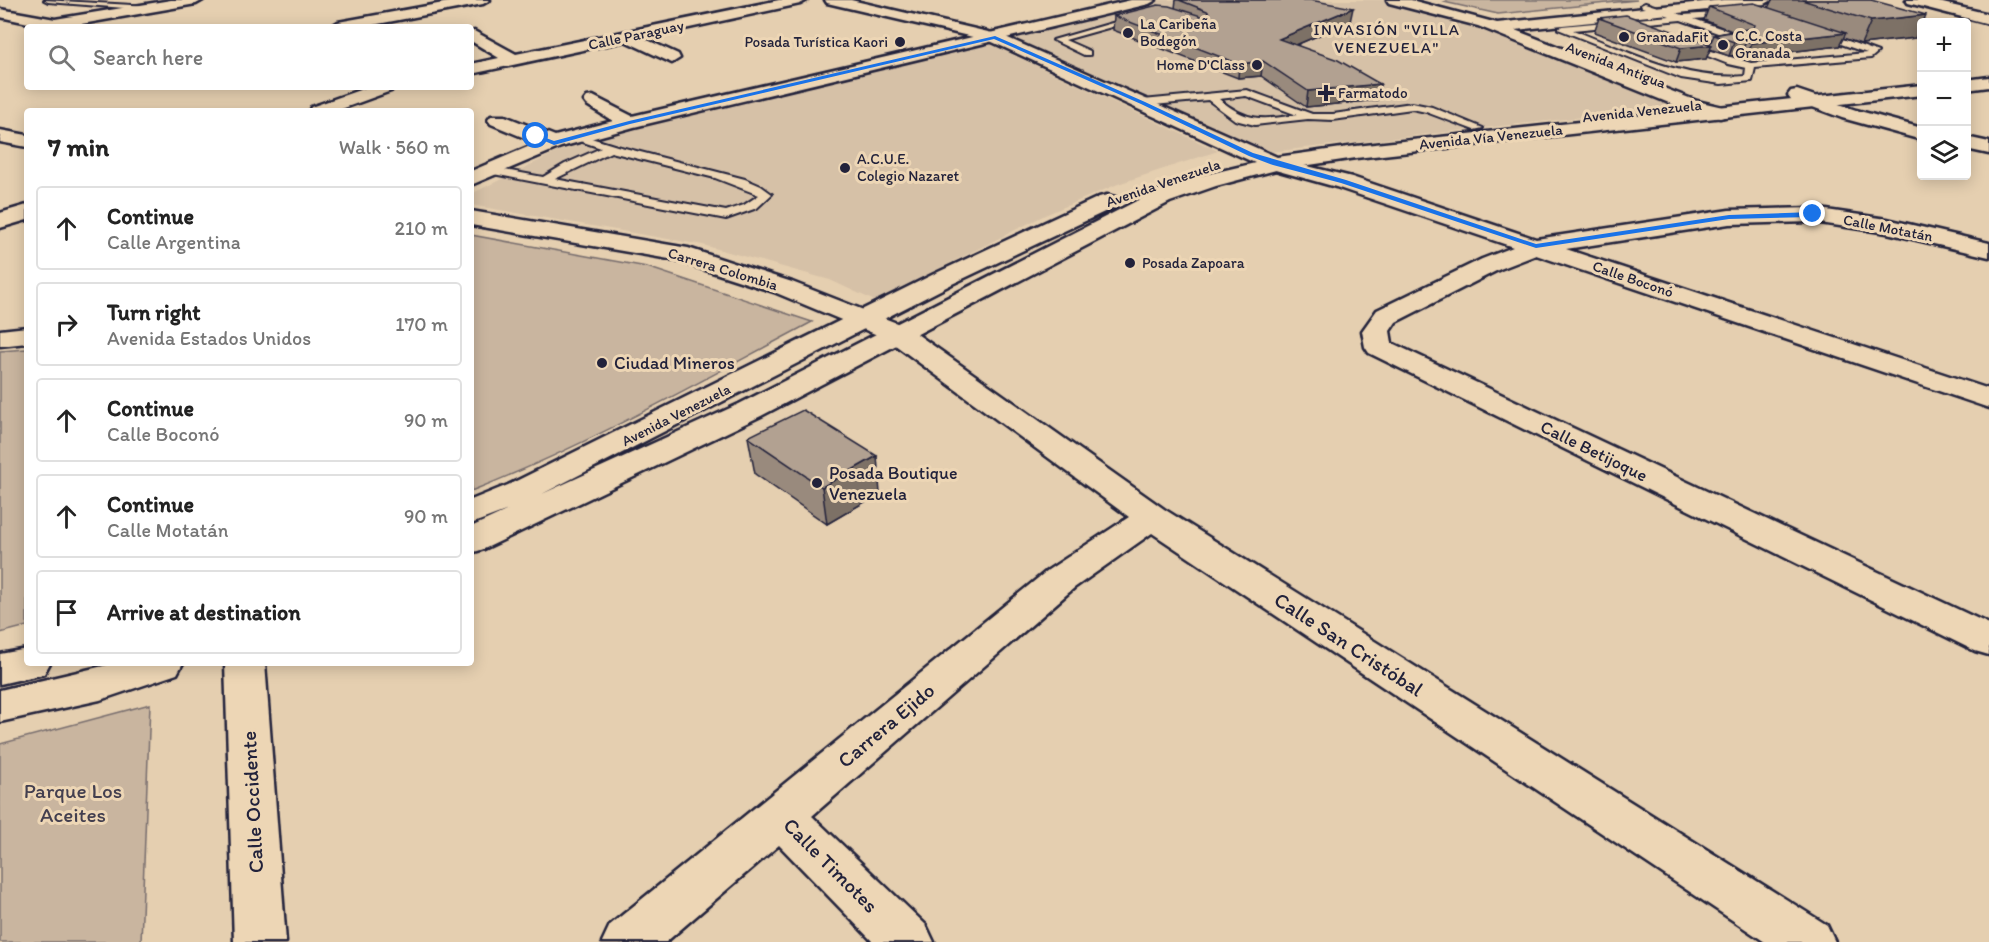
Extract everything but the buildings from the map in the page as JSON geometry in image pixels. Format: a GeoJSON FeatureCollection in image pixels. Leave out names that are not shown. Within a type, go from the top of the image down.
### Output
{"type":"FeatureCollection","features":[{"type":"Feature","properties":{"kind":"street"},"geometry":{"type":"LineString","coordinates":[[67,24],[195,0]]}},
{"type":"Feature","properties":{"kind":"street"},"geometry":{"type":"LineString","coordinates":[[354,24],[483,0]]}},
{"type":"Feature","properties":{"kind":"street","name":"Calle Paraguay"},"geometry":{"type":"LineString","coordinates":[[474,68],[800,0]]}},
{"type":"Feature","properties":{"kind":"street","name":"Calle Boconó"},"geometry":{"type":"LineString","coordinates":[[832,0],[995,38],[1263,159],[1344,182],[1989,399]]}},
{"type":"Feature","properties":{"kind":"street"},"geometry":{"type":"LineString","coordinates":[[479,174],[554,143],[629,122],[995,38],[1147,0]]}},
{"type":"Feature","properties":{"kind":"street","name":"Avenida Antigua"},"geometry":{"type":"LineString","coordinates":[[1394,0],[1498,24],[1690,105]]}},
{"type":"Feature","properties":{"kind":"street","name":"Avenida Antigua"},"geometry":{"type":"LineString","coordinates":[[1417,0],[1498,24],[1717,107]]}},
{"type":"Feature","properties":{"kind":"street"},"geometry":{"type":"LineString","coordinates":[[1498,24],[1689,0]]}},
{"type":"Feature","properties":{"kind":"street"},"geometry":{"type":"LineString","coordinates":[[1498,24],[1765,0]]}},
{"type":"Feature","properties":{"kind":"street"},"geometry":{"type":"LineString","coordinates":[[1913,0],[1989,19]]}},
{"type":"Feature","properties":{"kind":"street"},"geometry":{"type":"LineString","coordinates":[[0,13],[57,24]]}},
{"type":"Feature","properties":{"kind":"street"},"geometry":{"type":"LineString","coordinates":[[474,36],[514,60]]}},
{"type":"Feature","properties":{"kind":"street"},"geometry":{"type":"LineString","coordinates":[[627,36],[672,58]]}},
{"type":"Feature","properties":{"kind":"street"},"geometry":{"type":"LineString","coordinates":[[1971,76],[1989,74]]}},
{"type":"Feature","properties":{"kind":"street","name":"Avenida Venezuela"},"geometry":{"type":"LineString","coordinates":[[474,540],[750,410],[880,327],[1067,219],[1145,186],[1263,159],[1478,128],[1690,105],[1717,107],[1806,98],[1917,82]]}},
{"type":"Feature","properties":{"kind":"street"},"geometry":{"type":"LineString","coordinates":[[1971,84],[1989,82]]}},
{"type":"Feature","properties":{"kind":"street"},"geometry":{"type":"LineString","coordinates":[[326,108],[371,90]]}},
{"type":"Feature","properties":{"kind":"street"},"geometry":{"type":"LineString","coordinates":[[1806,98],[1917,90]]}},
{"type":"Feature","properties":{"kind":"street"},"geometry":{"type":"LineString","coordinates":[[1806,98],[1849,114],[1917,133]]}},
{"type":"Feature","properties":{"kind":"street"},"geometry":{"type":"LineString","coordinates":[[593,101],[629,122]]}},
{"type":"Feature","properties":{"kind":"street","name":"Avenida Vía Venezuela"},"geometry":{"type":"LineString","coordinates":[[1263,159],[1356,152],[1717,107]]}},
{"type":"Feature","properties":{"kind":"street"},"geometry":{"type":"LineString","coordinates":[[498,120],[554,143]]}},
{"type":"Feature","properties":{"kind":"street"},"geometry":{"type":"LineString","coordinates":[[1971,144],[1989,148]]}},
{"type":"Feature","properties":{"kind":"street","name":"Avenida Venezuela"},"geometry":{"type":"LineString","coordinates":[[474,512],[1162,197],[1263,159]]}},
{"type":"Feature","properties":{"kind":"street"},"geometry":{"type":"LineString","coordinates":[[0,221],[24,213]]}},
{"type":"Feature","properties":{"kind":"street","name":"Calle Motatán"},"geometry":{"type":"LineString","coordinates":[[1536,246],[1729,217],[1813,214],[1887,226],[1989,250]]}},
{"type":"Feature","properties":{"kind":"street","name":"Carrera Colombia"},"geometry":{"type":"LineString","coordinates":[[474,219],[679,253],[783,287],[880,327]]}},
{"type":"Feature","properties":{"kind":"street","name":"Calle Betijoque"},"geometry":{"type":"LineString","coordinates":[[1536,246],[1491,264],[1386,316],[1376,331],[1379,347],[1989,641]]}},
{"type":"Feature","properties":{"kind":"street","name":"Calle San Cristóbal"},"geometry":{"type":"LineString","coordinates":[[880,327],[1152,517],[1809,942]]}},
{"type":"Feature","properties":{"kind":"street"},"geometry":{"type":"LineString","coordinates":[[0,338],[24,335]]}},
{"type":"Feature","properties":{"kind":"street","name":"Carrera Ejido"},"geometry":{"type":"LineString","coordinates":[[628,942],[1061,579],[1152,517]]}},
{"type":"Feature","properties":{"kind":"street"},"geometry":{"type":"LineString","coordinates":[[0,669],[24,664]]}},
{"type":"Feature","properties":{"kind":"street"},"geometry":{"type":"LineString","coordinates":[[0,706],[100,684],[154,666]]}},
{"type":"Feature","properties":{"kind":"street","name":"Calle Occidente"},"geometry":{"type":"LineString","coordinates":[[244,666],[260,942]]}},
{"type":"Feature","properties":{"kind":"street","name":"Calle Timotes"},"geometry":{"type":"LineString","coordinates":[[779,814],[908,942]]}},
{"type":"Feature","properties":{"kind":"lane"},"geometry":{"type":"LineString","coordinates":[[48,0],[150,8]]}},
{"type":"Feature","properties":{"kind":"lane"},"geometry":{"type":"LineString","coordinates":[[1645,5],[1743,39],[1689,47]]}},
{"type":"Feature","properties":{"kind":"lane"},"geometry":{"type":"LineString","coordinates":[[1738,13],[1562,29],[1668,71],[1693,78],[1721,81],[1749,79],[1751,66]]}},
{"type":"Feature","properties":{"kind":"lane"},"geometry":{"type":"LineString","coordinates":[[1087,53],[1057,40],[1146,17]]}},
{"type":"Feature","properties":{"kind":"lane"},"geometry":{"type":"LineString","coordinates":[[1070,19],[1101,28]]}},
{"type":"Feature","properties":{"kind":"lane"},"geometry":{"type":"LineString","coordinates":[[1622,23],[1645,31]]}},
{"type":"Feature","properties":{"kind":"lane"},"geometry":{"type":"LineString","coordinates":[[1678,43],[1731,62],[1751,66],[1849,57],[1874,52],[1814,32]]}},
{"type":"Feature","properties":{"kind":"lane"},"geometry":{"type":"LineString","coordinates":[[1143,103],[1247,93],[1311,117]]}},
{"type":"Feature","properties":{"kind":"lane"},"geometry":{"type":"LineString","coordinates":[[1209,95],[1238,118],[1244,120],[1264,122],[1333,117],[1412,106],[1428,109],[1478,128]]}},
{"type":"Feature","properties":{"kind":"lane"},"geometry":{"type":"LineString","coordinates":[[479,174],[544,181],[726,215],[745,210],[759,202],[766,194],[754,187],[680,165],[610,148],[578,136]]}},
{"type":"Feature","properties":{"kind":"lane"},"geometry":{"type":"LineString","coordinates":[[544,181],[569,166],[610,148]]}},
{"type":"Feature","properties":{"kind":"shaded area"},"geometry":{"type":"Polygon","coordinates":[[[1149,0],[1394,0],[1441,12],[1691,105],[1251,154],[995,38],[1149,0]]]}},
{"type":"Feature","properties":{"kind":"shaded area","name":"A.C.U.E. Colegio Nazaret"},"geometry":{"type":"Polygon","coordinates":[[[990,44],[1218,151],[1118,184],[1045,215],[875,301],[830,280],[703,245],[474,206],[474,193],[557,152],[623,131],[990,44]]]}},
{"type":"Feature","properties":{"kind":"green space"},"geometry":{"type":"Polygon","coordinates":[[[1449,0],[1637,0],[1498,14],[1444,2],[1449,0]]]}},
{"type":"Feature","properties":{"kind":"green space","name":"Ciudad Mineros"},"geometry":{"type":"Polygon","coordinates":[[[474,236],[647,267],[812,322],[601,433],[474,490],[474,236]]]}},
{"type":"Feature","properties":{"kind":"green space"},"geometry":{"type":"Polygon","coordinates":[[[24,349],[24,627],[0,633],[0,351],[24,349]]]}},
{"type":"Feature","properties":{"kind":"green space","name":"Parque Los Aceites"},"geometry":{"type":"Polygon","coordinates":[[[150,704],[141,942],[0,942],[0,744],[150,704]]]}},
{"type":"Feature","properties":{"kind":"place","name":"La Caribeña Bodegón"},"geometry":{"type":"Point","coordinates":[1128,33]}},
{"type":"Feature","properties":{"kind":"place","name":"GranadaFit"},"geometry":{"type":"Point","coordinates":[1624,37]}},
{"type":"Feature","properties":{"kind":"place","name":"Posada Turística Kaori"},"geometry":{"type":"Point","coordinates":[900,42]}},
{"type":"Feature","properties":{"kind":"place","name":"C.C. Costa Granada"},"geometry":{"type":"Point","coordinates":[1723,45]}},
{"type":"Feature","properties":{"kind":"place","name":"Home D'Class"},"geometry":{"type":"Point","coordinates":[1257,65]}},
{"type":"Feature","properties":{"kind":"place","name":"Farmatodo"},"geometry":{"type":"Point","coordinates":[1326,93]}},
{"type":"Feature","properties":{"kind":"place","name":"A.C.U.E. Colegio Nazaret"},"geometry":{"type":"Point","coordinates":[845,168]}},
{"type":"Feature","properties":{"kind":"place","name":"Posada Zapoara"},"geometry":{"type":"Point","coordinates":[1130,263]}},
{"type":"Feature","properties":{"kind":"place","name":"Ciudad Mineros"},"geometry":{"type":"Point","coordinates":[602,363]}},
{"type":"Feature","properties":{"kind":"place","name":"Posada Boutique Venezuela"},"geometry":{"type":"Point","coordinates":[817,483]}},
{"type":"Feature","properties":{"kind":"district","name":"INVASIÓN \"VILLA VENEZUELA\""},"geometry":{"type":"Point","coordinates":[1387,38]}},
{"type":"Feature","properties":{"kind":"route"},"geometry":{"type":"LineString","coordinates":[[536,136],[554,143],[629,122],[995,38],[1275,164],[1344,182],[1536,246],[1729,217],[1813,214]]}}]}
